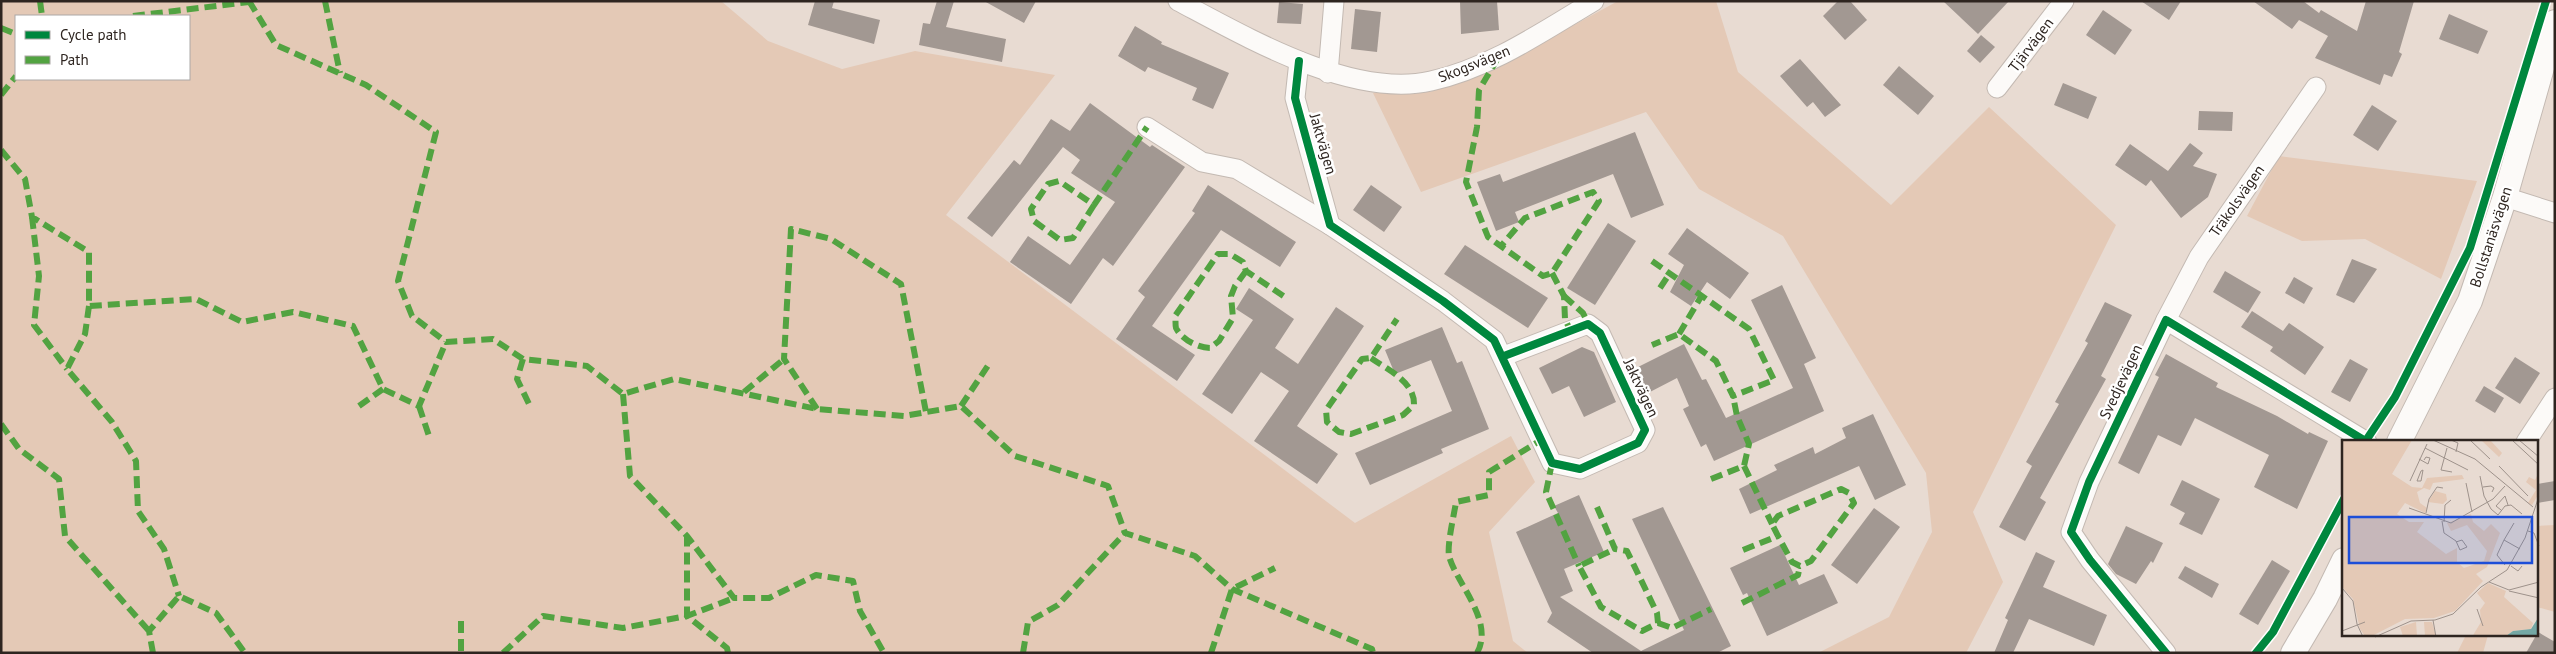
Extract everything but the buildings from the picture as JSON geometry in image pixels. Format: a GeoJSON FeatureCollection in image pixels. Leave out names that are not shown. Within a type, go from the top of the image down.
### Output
{"type":"FeatureCollection","features":[{"type":"Feature","properties":{"kind":"street","name":"Skogsvägen"},"geometry":{"type":"LineString","coordinates":[[1178,1],[1299,61],[1328,72],[1383,84],[1430,82],[1498,58],[1594,1]]}},
{"type":"Feature","properties":{"kind":"street"},"geometry":{"type":"LineString","coordinates":[[1328,72],[1334,1]]}},
{"type":"Feature","properties":{"kind":"street","name":"Tjärvägen"},"geometry":{"type":"LineString","coordinates":[[1997,88],[2064,1]]}},
{"type":"Feature","properties":{"kind":"street","name":"Bollstanäsvägen"},"geometry":{"type":"LineString","coordinates":[[2400,440],[2470,301],[2505,197],[2555,22]]}},
{"type":"Feature","properties":{"kind":"street","name":"Jaktvägen"},"geometry":{"type":"LineString","coordinates":[[1299,61],[1295,98],[1330,225]]}},
{"type":"Feature","properties":{"kind":"street","name":"Träkolsvägen"},"geometry":{"type":"LineString","coordinates":[[2166,320],[2199,257],[2316,87]]}},
{"type":"Feature","properties":{"kind":"street","name":"Jaktvägen"},"geometry":{"type":"LineString","coordinates":[[1147,127],[1202,162],[1237,169],[1330,225],[1458,312],[1494,340],[1504,356],[1552,463],[1580,469],[1638,443],[1645,430],[1600,333],[1588,324],[1504,356]]}},
{"type":"Feature","properties":{"kind":"street"},"geometry":{"type":"LineString","coordinates":[[2505,197],[2555,213]]}},
{"type":"Feature","properties":{"kind":"street"},"geometry":{"type":"LineString","coordinates":[[2166,320],[2364,440]]}},
{"type":"Feature","properties":{"kind":"street","name":"Svedjevägen"},"geometry":{"type":"LineString","coordinates":[[2166,320],[2089,482],[2072,532],[2090,560],[2166,653]]}},
{"type":"Feature","properties":{"kind":"street"},"geometry":{"type":"LineString","coordinates":[[2527,440],[2555,398]]}},
{"type":"Feature","properties":{"kind":"street"},"geometry":{"type":"LineString","coordinates":[[2294,653],[2325,599],[2342,564]]}},
{"type":"Feature","properties":{"kind":"shaded area"},"geometry":{"type":"Polygon","coordinates":[[[1,1],[721,1],[768,41],[842,69],[915,51],[1055,75],[946,215],[1355,523],[1511,436],[1535,482],[1489,532],[1513,641],[1528,653],[1,653],[1,1]]]}},
{"type":"Feature","properties":{"kind":"shaded area"},"geometry":{"type":"Polygon","coordinates":[[[1618,1],[1716,1],[1738,72],[1891,205],[1989,107],[2116,225],[1973,512],[2003,582],[1966,653],[1818,653],[1889,617],[1932,532],[1926,473],[1783,236],[1699,189],[1646,112],[1421,192],[1373,93],[1430,92],[1506,62],[1618,1]]]}},
{"type":"Feature","properties":{"kind":"shaded area"},"geometry":{"type":"Polygon","coordinates":[[[2279,156],[2477,181],[2441,279],[2365,239],[2302,241],[2247,216],[2279,156]]]}},
{"type":"Feature","properties":{"kind":"shaded area"},"geometry":{"type":"Polygon","coordinates":[[[2555,525],[2555,612],[2538,607],[2538,526],[2555,525]]]}},
{"type":"Feature","properties":{"kind":"shaded area"},"geometry":{"type":"Polygon","coordinates":[[[2466,636],[2488,636],[2483,653],[2457,653],[2466,636]]]}},
{"type":"Feature","properties":{"kind":"marked path"},"geometry":{"type":"LineString","coordinates":[[40,1],[42,15]]}},
{"type":"Feature","properties":{"kind":"marked path"},"geometry":{"type":"LineString","coordinates":[[249,1],[276,45],[366,85],[436,132],[398,281],[412,316],[446,342],[493,339],[523,359],[587,366],[623,394],[674,379],[817,409],[904,416],[961,406],[1015,456],[1108,486],[1125,533],[1195,556],[1232,589],[1372,649],[1373,653]]}},
{"type":"Feature","properties":{"kind":"marked path"},"geometry":{"type":"LineString","coordinates":[[325,1],[340,73]]}},
{"type":"Feature","properties":{"kind":"marked path"},"geometry":{"type":"LineString","coordinates":[[141,15],[249,2]]}},
{"type":"Feature","properties":{"kind":"marked path"},"geometry":{"type":"LineString","coordinates":[[1,28],[15,34]]}},
{"type":"Feature","properties":{"kind":"marked path"},"geometry":{"type":"LineString","coordinates":[[1498,58],[1479,90],[1477,127],[1466,182],[1488,237],[1543,276],[1552,273],[1599,201],[1593,192],[1525,218],[1501,246]]}},
{"type":"Feature","properties":{"kind":"marked path"},"geometry":{"type":"LineString","coordinates":[[1,95],[15,77]]}},
{"type":"Feature","properties":{"kind":"marked path"},"geometry":{"type":"LineString","coordinates":[[1094,205],[1073,238],[1060,240],[1034,221],[1031,209],[1048,184],[1059,181],[1094,205],[1147,127]]}},
{"type":"Feature","properties":{"kind":"marked path"},"geometry":{"type":"LineString","coordinates":[[1,150],[25,179],[32,217],[89,252],[89,306],[196,299],[242,322],[293,312],[353,326],[383,389],[419,406],[446,342]]}},
{"type":"Feature","properties":{"kind":"marked path"},"geometry":{"type":"LineString","coordinates":[[32,217],[39,276],[34,325],[67,369]]}},
{"type":"Feature","properties":{"kind":"marked path"},"geometry":{"type":"LineString","coordinates":[[817,409],[784,359],[791,229],[831,239],[901,284],[926,412]]}},
{"type":"Feature","properties":{"kind":"marked path"},"geometry":{"type":"LineString","coordinates":[[1246,271],[1235,286],[1231,296],[1233,318],[1219,341],[1210,348],[1206,348],[1196,345],[1182,336],[1176,328],[1175,316],[1218,254],[1230,254],[1243,262],[1246,271],[1285,297]]}},
{"type":"Feature","properties":{"kind":"marked path"},"geometry":{"type":"LineString","coordinates":[[1652,261],[1749,329],[1774,380],[1733,396],[1716,361],[1679,334],[1652,345]]}},
{"type":"Feature","properties":{"kind":"marked path"},"geometry":{"type":"LineString","coordinates":[[1552,273],[1564,296],[1565,319],[1570,330]]}},
{"type":"Feature","properties":{"kind":"marked path"},"geometry":{"type":"LineString","coordinates":[[1660,288],[1670,273]]}},
{"type":"Feature","properties":{"kind":"marked path"},"geometry":{"type":"LineString","coordinates":[[1679,334],[1702,295]]}},
{"type":"Feature","properties":{"kind":"marked path"},"geometry":{"type":"LineString","coordinates":[[1564,296],[1583,313],[1588,324]]}},
{"type":"Feature","properties":{"kind":"marked path"},"geometry":{"type":"LineString","coordinates":[[89,306],[85,334],[67,369],[112,422],[136,461],[138,511],[164,549],[179,596]]}},
{"type":"Feature","properties":{"kind":"marked path"},"geometry":{"type":"LineString","coordinates":[[1371,358],[1405,383],[1413,397],[1414,405],[1403,415],[1351,434],[1339,432],[1327,422],[1326,410],[1362,359],[1371,358],[1397,319]]}},
{"type":"Feature","properties":{"kind":"marked path"},"geometry":{"type":"LineString","coordinates":[[523,359],[517,379],[530,406]]}},
{"type":"Feature","properties":{"kind":"marked path"},"geometry":{"type":"LineString","coordinates":[[744,392],[784,359]]}},
{"type":"Feature","properties":{"kind":"marked path"},"geometry":{"type":"LineString","coordinates":[[961,406],[989,364]]}},
{"type":"Feature","properties":{"kind":"marked path"},"geometry":{"type":"LineString","coordinates":[[359,406],[383,389]]}},
{"type":"Feature","properties":{"kind":"marked path"},"geometry":{"type":"LineString","coordinates":[[623,394],[630,476],[687,536],[734,598],[769,598],[816,575],[853,581],[860,611],[884,653]]}},
{"type":"Feature","properties":{"kind":"marked path"},"geometry":{"type":"LineString","coordinates":[[1711,479],[1744,466],[1749,444],[1737,416],[1733,396]]}},
{"type":"Feature","properties":{"kind":"marked path"},"geometry":{"type":"LineString","coordinates":[[419,406],[430,439]]}},
{"type":"Feature","properties":{"kind":"marked path"},"geometry":{"type":"LineString","coordinates":[[1,424],[19,449],[59,479],[65,536],[149,631]]}},
{"type":"Feature","properties":{"kind":"marked path"},"geometry":{"type":"LineString","coordinates":[[1477,653],[1481,641],[1478,615],[1449,556],[1456,502],[1489,495],[1489,472],[1541,440]]}},
{"type":"Feature","properties":{"kind":"marked path"},"geometry":{"type":"LineString","coordinates":[[1552,463],[1546,492],[1579,566]]}},
{"type":"Feature","properties":{"kind":"marked path"},"geometry":{"type":"LineString","coordinates":[[1744,466],[1772,524]]}},
{"type":"Feature","properties":{"kind":"marked path"},"geometry":{"type":"LineString","coordinates":[[1743,550],[1778,536],[1772,524],[1778,516],[1841,489],[1849,493],[1854,503],[1811,561],[1800,566],[1792,562],[1778,536]]}},
{"type":"Feature","properties":{"kind":"marked path"},"geometry":{"type":"LineString","coordinates":[[1597,507],[1615,549],[1627,551],[1657,613],[1658,623],[1642,631],[1601,607],[1579,566],[1615,549]]}},
{"type":"Feature","properties":{"kind":"marked path"},"geometry":{"type":"LineString","coordinates":[[1023,653],[1028,622],[1058,605],[1125,533]]}},
{"type":"Feature","properties":{"kind":"marked path"},"geometry":{"type":"LineString","coordinates":[[503,653],[543,616],[623,628],[687,616],[687,536]]}},
{"type":"Feature","properties":{"kind":"marked path"},"geometry":{"type":"LineString","coordinates":[[1742,603],[1798,575],[1800,566]]}},
{"type":"Feature","properties":{"kind":"marked path"},"geometry":{"type":"LineString","coordinates":[[1211,653],[1232,589],[1275,568]]}},
{"type":"Feature","properties":{"kind":"marked path"},"geometry":{"type":"LineString","coordinates":[[153,653],[149,631],[179,596],[216,613],[245,653]]}},
{"type":"Feature","properties":{"kind":"marked path"},"geometry":{"type":"LineString","coordinates":[[728,653],[727,648],[687,616],[734,598]]}},
{"type":"Feature","properties":{"kind":"marked path"},"geometry":{"type":"LineString","coordinates":[[1658,623],[1672,628],[1711,609]]}},
{"type":"Feature","properties":{"kind":"marked path"},"geometry":{"type":"LineString","coordinates":[[461,621],[461,653]]}},
{"type":"Feature","properties":{"kind":"cycle path"},"geometry":{"type":"LineString","coordinates":[[2366,440],[2395,397],[2470,248],[2546,1]]}},
{"type":"Feature","properties":{"kind":"cycle path"},"geometry":{"type":"LineString","coordinates":[[1299,61],[1295,98],[1330,225],[1443,301],[1494,340],[1552,463],[1580,469],[1638,443],[1645,430],[1600,333],[1588,324],[1504,356]]}},
{"type":"Feature","properties":{"kind":"cycle path"},"geometry":{"type":"LineString","coordinates":[[2166,653],[2090,560],[2071,532],[2089,482],[2166,320],[2364,440]]}},
{"type":"Feature","properties":{"kind":"cycle path"},"geometry":{"type":"LineString","coordinates":[[2256,653],[2273,632],[2342,503]]}}]}
